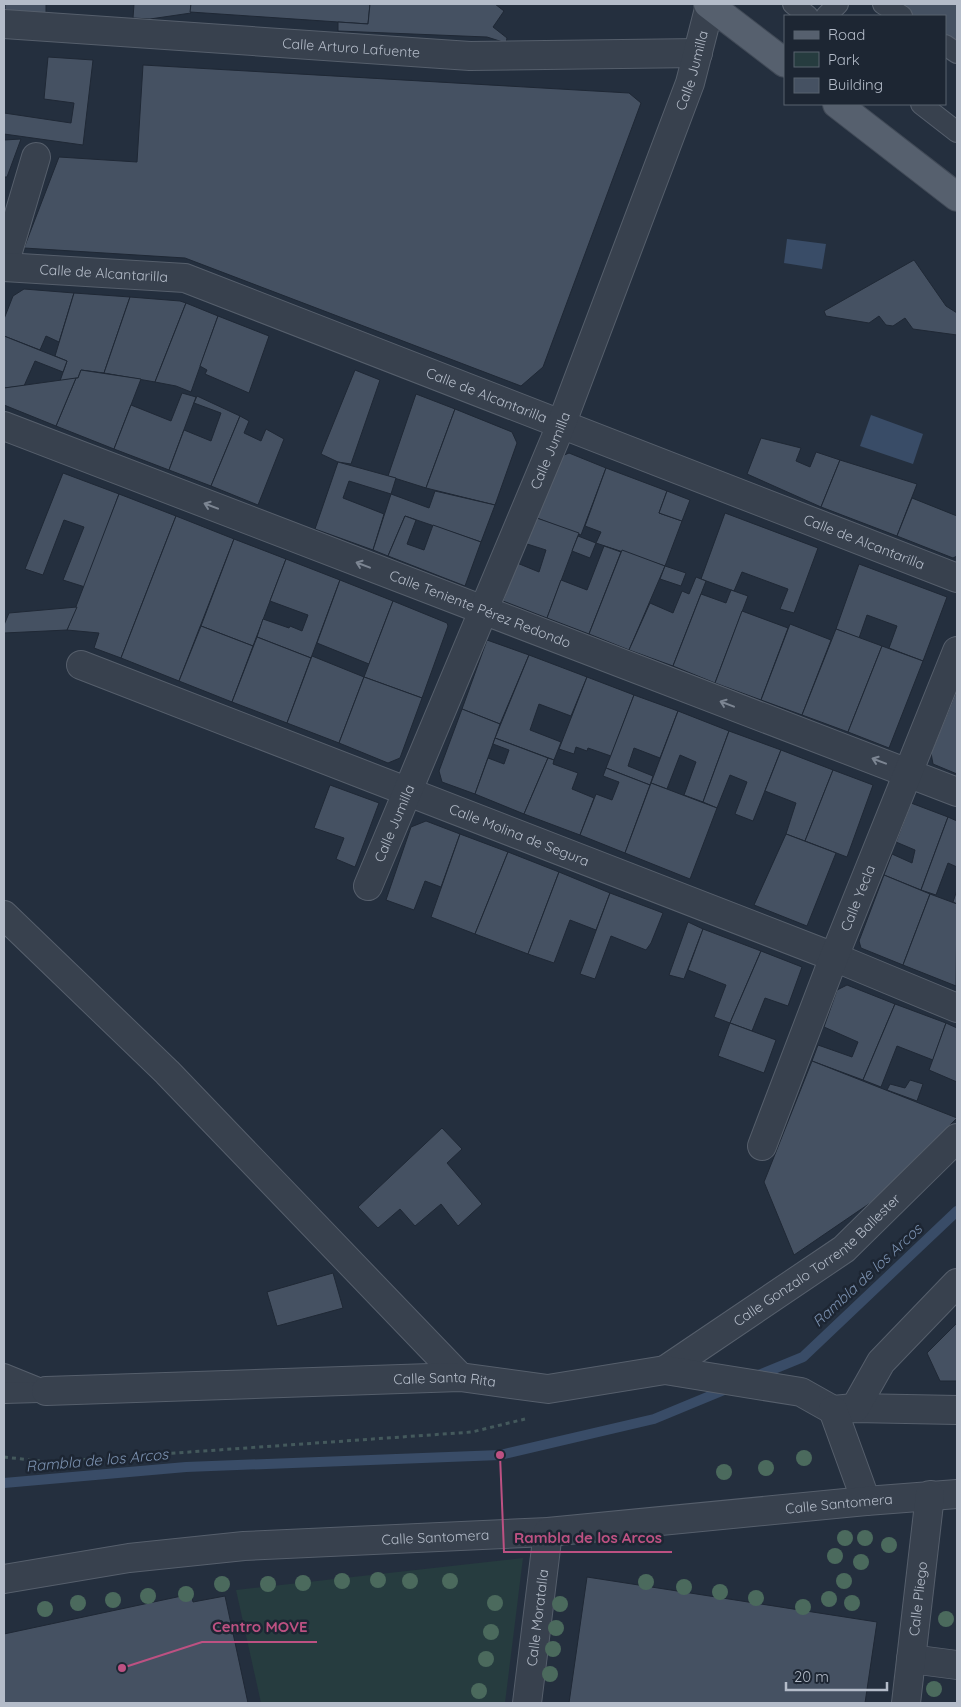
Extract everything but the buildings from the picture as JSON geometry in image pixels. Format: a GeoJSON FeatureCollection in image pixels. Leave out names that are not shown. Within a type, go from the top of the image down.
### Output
{"type":"FeatureCollection","features":[{"type":"Feature","properties":{"kind":"main road"},"geometry":{"type":"LineString","coordinates":[[709,4],[784,62]]}},
{"type":"Feature","properties":{"kind":"main road"},"geometry":{"type":"LineString","coordinates":[[838,105],[957,197]]}},
{"type":"Feature","properties":{"kind":"street","name":"Calle Jumilla"},"geometry":{"type":"LineString","coordinates":[[368,886],[561,425],[690,83],[709,4]]}},
{"type":"Feature","properties":{"kind":"street","name":"Calle Arturo Lafuente"},"geometry":{"type":"LineString","coordinates":[[4,24],[470,56],[698,53]]}},
{"type":"Feature","properties":{"kind":"street"},"geometry":{"type":"LineString","coordinates":[[4,266],[36,157]]}},
{"type":"Feature","properties":{"kind":"street","name":"Calle de Alcantarilla"},"geometry":{"type":"LineString","coordinates":[[4,266],[185,278],[957,578]]}},
{"type":"Feature","properties":{"kind":"street","name":"Calle Teniente Pérez Redondo"},"geometry":{"type":"LineString","coordinates":[[4,426],[957,792]]}},
{"type":"Feature","properties":{"kind":"street","name":"Calle Yecla"},"geometry":{"type":"LineString","coordinates":[[762,1146],[834,957],[957,651]]}},
{"type":"Feature","properties":{"kind":"street","name":"Calle Molina de Segura"},"geometry":{"type":"LineString","coordinates":[[81,665],[834,957],[957,1008]]}},
{"type":"Feature","properties":{"kind":"street"},"geometry":{"type":"LineString","coordinates":[[4,915],[168,1072],[460,1377]]}},
{"type":"Feature","properties":{"kind":"street","name":"Calle Gonzalo Torrente Ballester"},"geometry":{"type":"LineString","coordinates":[[665,1370],[844,1249],[957,1138]]}},
{"type":"Feature","properties":{"kind":"street"},"geometry":{"type":"LineString","coordinates":[[866,1501],[844,1409],[881,1362],[957,1283]]}},
{"type":"Feature","properties":{"kind":"street","name":"Calle Santa Rita"},"geometry":{"type":"LineString","coordinates":[[46,1391],[460,1377],[548,1390],[665,1370],[801,1392],[844,1409],[957,1410]]}},
{"type":"Feature","properties":{"kind":"street","name":"Calle Santomera"},"geometry":{"type":"LineString","coordinates":[[4,1578],[129,1558],[244,1546],[548,1532],[930,1495],[957,1494]]}},
{"type":"Feature","properties":{"kind":"street","name":"Calle Pliego"},"geometry":{"type":"LineString","coordinates":[[906,1703],[930,1495]]}},
{"type":"Feature","properties":{"kind":"street","name":"Calle Moratalla"},"geometry":{"type":"LineString","coordinates":[[527,1703],[548,1532]]}},
{"type":"Feature","properties":{"kind":"street"},"geometry":{"type":"LineString","coordinates":[[911,1659],[957,1665]]}},
{"type":"Feature","properties":{"kind":"lane"},"geometry":{"type":"LineString","coordinates":[[793,4],[807,15]]}},
{"type":"Feature","properties":{"kind":"lane"},"geometry":{"type":"LineString","coordinates":[[827,15],[838,4]]}},
{"type":"Feature","properties":{"kind":"lane"},"geometry":{"type":"LineString","coordinates":[[883,4],[900,15]]}},
{"type":"Feature","properties":{"kind":"lane"},"geometry":{"type":"LineString","coordinates":[[946,46],[957,53]]}},
{"type":"Feature","properties":{"kind":"lane"},"geometry":{"type":"LineString","coordinates":[[922,105],[957,132]]}},
{"type":"Feature","properties":{"kind":"lane"},"geometry":{"type":"LineString","coordinates":[[4,1374],[46,1391]]}},
{"type":"Feature","properties":{"kind":"lane"},"geometry":{"type":"LineString","coordinates":[[4,1394],[46,1391]]}},
{"type":"Feature","properties":{"kind":"path"},"geometry":{"type":"LineString","coordinates":[[4,1457],[48,1462],[472,1432],[524,1420],[548,1390]]}},
{"type":"Feature","properties":{"kind":"green space"},"geometry":{"type":"Polygon","coordinates":[[[523,1558],[505,1703],[261,1703],[236,1590],[523,1558]]]}},
{"type":"Feature","properties":{"kind":"water"},"geometry":{"type":"Polygon","coordinates":[[[787,239],[826,244],[822,269],[784,263],[787,239]]]}},
{"type":"Feature","properties":{"kind":"water"},"geometry":{"type":"Polygon","coordinates":[[[871,415],[923,434],[913,464],[860,446],[871,415]]]}},
{"type":"Feature","properties":{"kind":"waterway","name":"Rambla de los Arcos"},"geometry":{"type":"LineString","coordinates":[[754,1377],[803,1357],[957,1211]]}},
{"type":"Feature","properties":{"kind":"waterway","name":"Rambla de los Arcos"},"geometry":{"type":"LineString","coordinates":[[4,1483],[186,1467],[500,1455],[654,1419],[729,1388]]}},
{"type":"Feature","properties":{"kind":"place","name":"Rambla de los Arcos"},"geometry":{"type":"Point","coordinates":[500,1455]}},
{"type":"Feature","properties":{"kind":"place","name":"Centro MOVE"},"geometry":{"type":"Point","coordinates":[122,1668]}}]}
